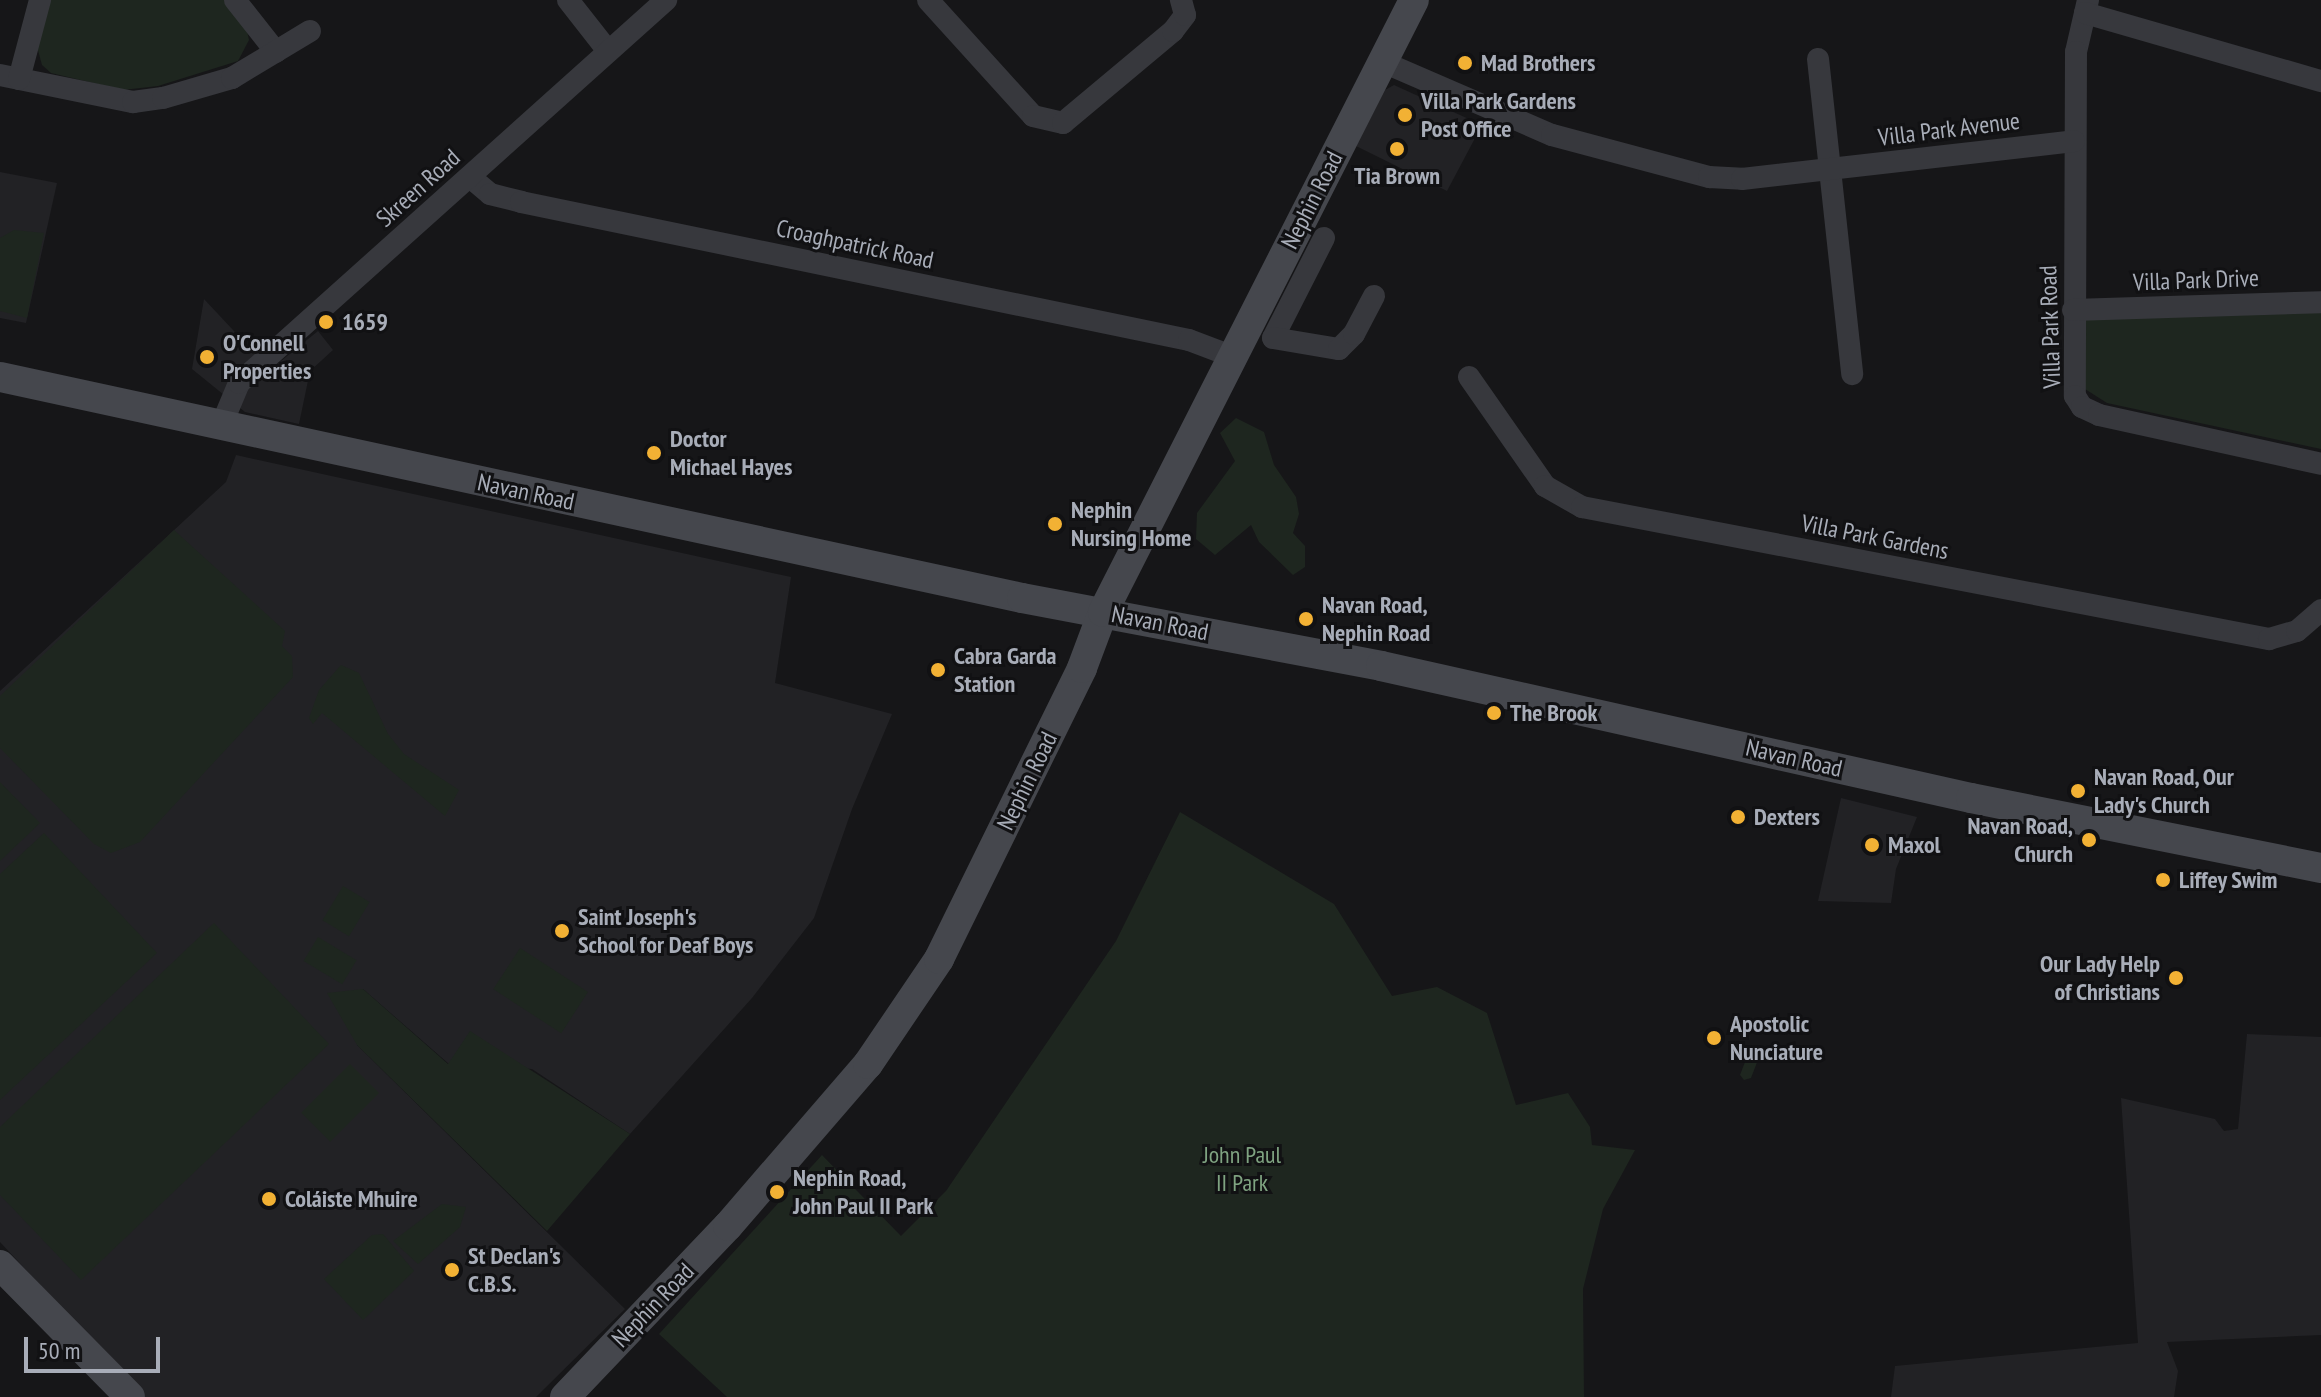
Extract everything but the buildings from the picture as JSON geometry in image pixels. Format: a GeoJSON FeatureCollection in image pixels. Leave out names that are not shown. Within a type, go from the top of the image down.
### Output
{"type":"FeatureCollection","features":[{"type":"Feature","properties":{"kind":"main road","name":"Nephin Road"},"geometry":{"type":"LineString","coordinates":[[565,1397],[728,1226],[868,1064],[939,959],[1082,668],[1103,612],[1234,357],[1312,242],[1383,62],[1414,0]]}},
{"type":"Feature","properties":{"kind":"main road","name":"Navan Road"},"geometry":{"type":"LineString","coordinates":[[0,377],[1103,612],[1381,666],[1971,798],[2321,868]]}},
{"type":"Feature","properties":{"kind":"main road"},"geometry":{"type":"LineString","coordinates":[[0,1265],[130,1397]]}},
{"type":"Feature","properties":{"kind":"street"},"geometry":{"type":"LineString","coordinates":[[40,0],[9,77],[133,102],[207,88],[310,31]]}},
{"type":"Feature","properties":{"kind":"street"},"geometry":{"type":"LineString","coordinates":[[235,0],[276,52]]}},
{"type":"Feature","properties":{"kind":"street"},"geometry":{"type":"LineString","coordinates":[[568,0],[608,51]]}},
{"type":"Feature","properties":{"kind":"street","name":"Skreen Road"},"geometry":{"type":"LineString","coordinates":[[221,426],[239,383],[666,0]]}},
{"type":"Feature","properties":{"kind":"street"},"geometry":{"type":"LineString","coordinates":[[928,0],[1033,116],[1063,123],[1173,31],[1185,15],[1181,0]]}},
{"type":"Feature","properties":{"kind":"street"},"geometry":{"type":"LineString","coordinates":[[2086,7],[2321,81]]}},
{"type":"Feature","properties":{"kind":"street","name":"Villa Park Road"},"geometry":{"type":"LineString","coordinates":[[2086,7],[2076,52],[2075,396],[2082,407],[2099,415],[2321,464]]}},
{"type":"Feature","properties":{"kind":"street"},"geometry":{"type":"LineString","coordinates":[[1818,59],[1852,374]]}},
{"type":"Feature","properties":{"kind":"street","name":"Villa Park Avenue"},"geometry":{"type":"LineString","coordinates":[[1383,62],[1552,135],[1677,171],[1742,179],[2074,141]]}},
{"type":"Feature","properties":{"kind":"street","name":"Croaghpatrick Road"},"geometry":{"type":"LineString","coordinates":[[470,177],[490,194],[521,202],[1189,340],[1234,357]]}},
{"type":"Feature","properties":{"kind":"street"},"geometry":{"type":"LineString","coordinates":[[1312,242],[1273,338],[1339,349],[1354,334],[1374,296]]}},
{"type":"Feature","properties":{"kind":"street","name":"Villa Park Drive"},"geometry":{"type":"LineString","coordinates":[[2073,310],[2321,302]]}},
{"type":"Feature","properties":{"kind":"street","name":"Villa Park Gardens"},"geometry":{"type":"LineString","coordinates":[[1469,377],[1545,486],[1582,507],[2269,639],[2297,631],[2321,610]]}},
{"type":"Feature","properties":{"kind":"shaded area"},"geometry":{"type":"Polygon","coordinates":[[[1394,85],[1482,125],[1447,191],[1356,146],[1385,90],[1394,85]]]}},
{"type":"Feature","properties":{"kind":"shaded area"},"geometry":{"type":"Polygon","coordinates":[[[0,172],[57,183],[26,323],[0,318],[0,172]]]}},
{"type":"Feature","properties":{"kind":"shaded area"},"geometry":{"type":"Polygon","coordinates":[[[204,299],[248,346],[276,365],[318,331],[333,350],[310,371],[299,424],[245,412],[192,369],[204,299]]]}},
{"type":"Feature","properties":{"kind":"shaded area"},"geometry":{"type":"Polygon","coordinates":[[[236,455],[791,577],[775,683],[892,714],[852,809],[814,918],[752,998],[630,1134],[532,1069],[449,1064],[363,989],[357,1045],[625,1309],[536,1397],[144,1397],[0,1242],[0,691],[226,482],[236,455]]]}},
{"type":"Feature","properties":{"kind":"shaded area"},"geometry":{"type":"Polygon","coordinates":[[[1841,798],[1917,817],[1896,869],[1891,903],[1818,901],[1841,798]]]}},
{"type":"Feature","properties":{"kind":"shaded area"},"geometry":{"type":"Polygon","coordinates":[[[2247,1034],[2321,1037],[2321,1335],[2167,1342],[2178,1371],[2174,1397],[1891,1397],[1895,1366],[2138,1343],[2121,1098],[2215,1119],[2224,1131],[2238,1129],[2247,1034]]]}},
{"type":"Feature","properties":{"kind":"green space"},"geometry":{"type":"Polygon","coordinates":[[[47,0],[225,0],[246,26],[249,40],[238,61],[158,86],[123,90],[51,73],[42,65],[36,43],[47,0]]]}},
{"type":"Feature","properties":{"kind":"green space"},"geometry":{"type":"Polygon","coordinates":[[[14,230],[44,233],[27,318],[0,311],[0,238],[14,230]]]}},
{"type":"Feature","properties":{"kind":"green space"},"geometry":{"type":"Polygon","coordinates":[[[2321,310],[2321,449],[2107,403],[2085,389],[2083,314],[2321,310]]]}},
{"type":"Feature","properties":{"kind":"green space"},"geometry":{"type":"Polygon","coordinates":[[[1236,418],[1264,432],[1274,465],[1296,497],[1299,514],[1293,533],[1305,546],[1305,567],[1293,575],[1259,542],[1251,525],[1215,555],[1196,539],[1197,513],[1235,461],[1220,433],[1236,418]]]}},
{"type":"Feature","properties":{"kind":"green space"},"geometry":{"type":"Polygon","coordinates":[[[174,530],[285,631],[282,646],[292,656],[293,677],[140,842],[111,853],[94,844],[0,748],[0,696],[174,530]]]}},
{"type":"Feature","properties":{"kind":"green space"},"geometry":{"type":"Polygon","coordinates":[[[341,665],[359,673],[388,734],[404,754],[459,790],[445,816],[322,713],[313,724],[309,718],[319,690],[341,665]]]}},
{"type":"Feature","properties":{"kind":"green space"},"geometry":{"type":"Polygon","coordinates":[[[0,782],[40,823],[0,861],[0,782]]]}},
{"type":"Feature","properties":{"kind":"green space","name":"John Paul II Park"},"geometry":{"type":"Polygon","coordinates":[[[1180,812],[1334,904],[1392,996],[1437,987],[1487,1013],[1516,1105],[1568,1093],[1590,1127],[1592,1145],[1635,1150],[1603,1209],[1583,1289],[1584,1397],[727,1397],[659,1334],[822,1155],[901,1236],[946,1191],[1116,941],[1180,812]]]}},
{"type":"Feature","properties":{"kind":"green space"},"geometry":{"type":"Polygon","coordinates":[[[44,833],[157,953],[0,1100],[0,874],[44,833]]]}},
{"type":"Feature","properties":{"kind":"green space"},"geometry":{"type":"Polygon","coordinates":[[[343,886],[370,902],[349,936],[322,920],[343,886]]]}},
{"type":"Feature","properties":{"kind":"green space"},"geometry":{"type":"Polygon","coordinates":[[[214,923],[329,1044],[81,1280],[0,1195],[0,1127],[214,923]]]}},
{"type":"Feature","properties":{"kind":"green space"},"geometry":{"type":"Polygon","coordinates":[[[318,937],[357,960],[342,984],[304,961],[318,937]]]}},
{"type":"Feature","properties":{"kind":"green space"},"geometry":{"type":"Polygon","coordinates":[[[520,948],[588,992],[561,1033],[493,989],[520,948]]]}},
{"type":"Feature","properties":{"kind":"green space"},"geometry":{"type":"Polygon","coordinates":[[[363,989],[448,1064],[470,1031],[630,1134],[547,1231],[357,1045],[327,993],[363,989]]]}},
{"type":"Feature","properties":{"kind":"green space"},"geometry":{"type":"Polygon","coordinates":[[[1757,1046],[1761,1052],[1751,1078],[1744,1080],[1740,1075],[1750,1049],[1757,1046]]]}},
{"type":"Feature","properties":{"kind":"green space"},"geometry":{"type":"Polygon","coordinates":[[[350,1064],[379,1093],[330,1142],[301,1113],[350,1064]]]}},
{"type":"Feature","properties":{"kind":"green space"},"geometry":{"type":"Polygon","coordinates":[[[442,1204],[466,1207],[460,1227],[418,1264],[393,1241],[442,1204]]]}},
{"type":"Feature","properties":{"kind":"green space"},"geometry":{"type":"Polygon","coordinates":[[[383,1234],[414,1271],[363,1320],[324,1279],[372,1235],[383,1234]]]}},
{"type":"Feature","properties":{"kind":"place","name":"Mad Brothers"},"geometry":{"type":"Point","coordinates":[1465,63]}},
{"type":"Feature","properties":{"kind":"place","name":"Villa Park Gardens Post Office"},"geometry":{"type":"Point","coordinates":[1405,115]}},
{"type":"Feature","properties":{"kind":"place","name":"Tia Brown"},"geometry":{"type":"Point","coordinates":[1397,149]}},
{"type":"Feature","properties":{"kind":"place","name":"1659"},"geometry":{"type":"Point","coordinates":[326,322]}},
{"type":"Feature","properties":{"kind":"place","name":"O'Connell Properties"},"geometry":{"type":"Point","coordinates":[207,357]}},
{"type":"Feature","properties":{"kind":"place","name":"Doctor Michael Hayes"},"geometry":{"type":"Point","coordinates":[654,453]}},
{"type":"Feature","properties":{"kind":"place","name":"Nephin Nursing Home"},"geometry":{"type":"Point","coordinates":[1055,524]}},
{"type":"Feature","properties":{"kind":"place","name":"Navan Road, Nephin Road"},"geometry":{"type":"Point","coordinates":[1306,619]}},
{"type":"Feature","properties":{"kind":"place","name":"Cabra Garda Station"},"geometry":{"type":"Point","coordinates":[938,670]}},
{"type":"Feature","properties":{"kind":"place","name":"The Brook"},"geometry":{"type":"Point","coordinates":[1494,713]}},
{"type":"Feature","properties":{"kind":"place","name":"Navan Road, Our Lady's Church"},"geometry":{"type":"Point","coordinates":[2078,791]}},
{"type":"Feature","properties":{"kind":"place","name":"Dexters"},"geometry":{"type":"Point","coordinates":[1738,817]}},
{"type":"Feature","properties":{"kind":"place","name":"Navan Road, Church"},"geometry":{"type":"Point","coordinates":[2089,840]}},
{"type":"Feature","properties":{"kind":"place","name":"Maxol"},"geometry":{"type":"Point","coordinates":[1872,845]}},
{"type":"Feature","properties":{"kind":"place","name":"Liffey Swim"},"geometry":{"type":"Point","coordinates":[2163,880]}},
{"type":"Feature","properties":{"kind":"place","name":"Saint Joseph's School for Deaf Boys"},"geometry":{"type":"Point","coordinates":[562,931]}},
{"type":"Feature","properties":{"kind":"place","name":"Our Lady Help of Christians"},"geometry":{"type":"Point","coordinates":[2176,978]}},
{"type":"Feature","properties":{"kind":"place","name":"Apostolic Nunciature"},"geometry":{"type":"Point","coordinates":[1714,1038]}},
{"type":"Feature","properties":{"kind":"place","name":"Nephin Road, John Paul II Park"},"geometry":{"type":"Point","coordinates":[777,1192]}},
{"type":"Feature","properties":{"kind":"place","name":"Coláiste Mhuire"},"geometry":{"type":"Point","coordinates":[269,1199]}},
{"type":"Feature","properties":{"kind":"place","name":"St Declan's C.B.S."},"geometry":{"type":"Point","coordinates":[452,1270]}}]}
